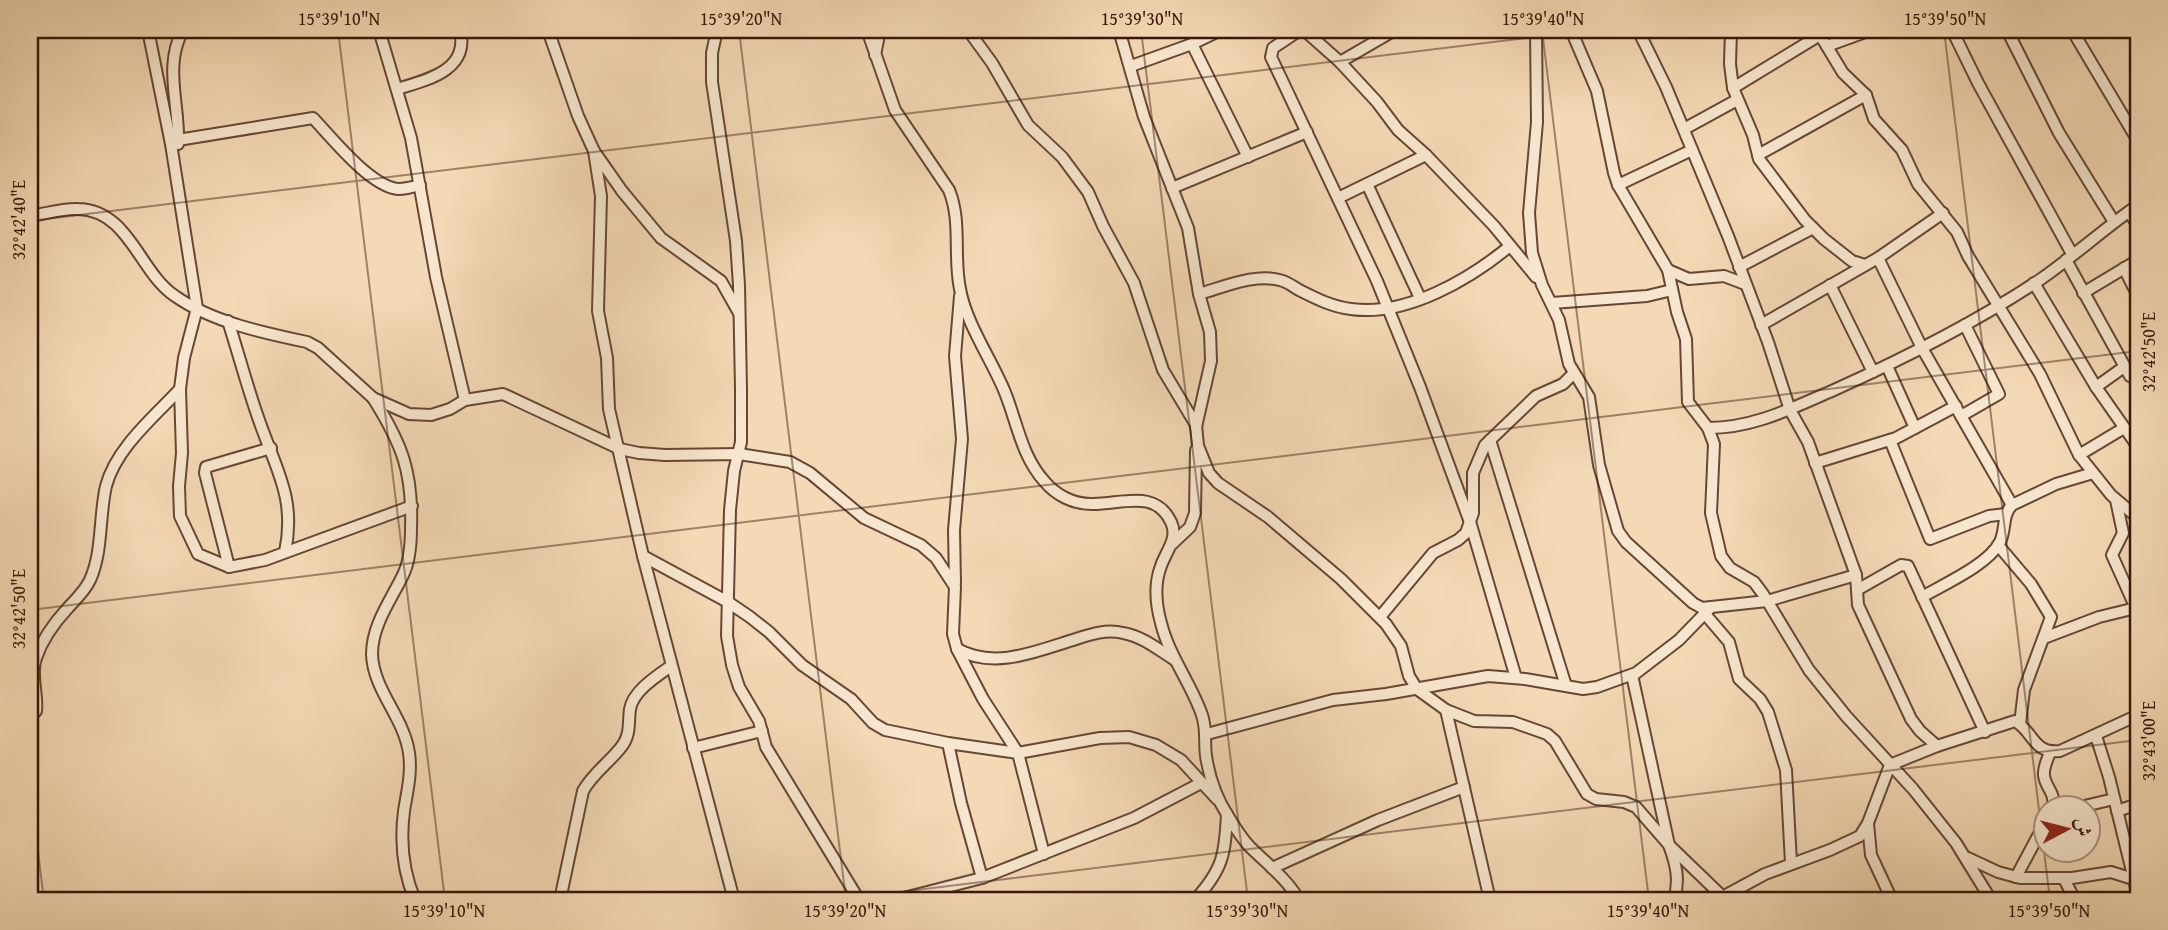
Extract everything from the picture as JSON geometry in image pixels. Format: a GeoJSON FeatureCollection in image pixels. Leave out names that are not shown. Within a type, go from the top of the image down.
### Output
{"type":"FeatureCollection","features":[{"type":"Feature","properties":{"kind":"street"},"geometry":{"type":"LineString","coordinates":[[148,30],[174,162],[197,309],[184,358],[180,389],[183,453],[179,486],[180,516],[198,554],[229,567],[265,560],[412,506]]}},
{"type":"Feature","properties":{"kind":"street"},"geometry":{"type":"LineString","coordinates":[[174,162],[178,140],[172,71],[174,53],[183,30]]}},
{"type":"Feature","properties":{"kind":"street"},"geometry":{"type":"LineString","coordinates":[[379,30],[411,138],[436,277],[465,400]]}},
{"type":"Feature","properties":{"kind":"street"},"geometry":{"type":"LineString","coordinates":[[397,89],[445,72],[460,52],[463,41],[460,30]]}},
{"type":"Feature","properties":{"kind":"street"},"geometry":{"type":"LineString","coordinates":[[548,30],[594,151],[622,191],[662,239],[721,281],[740,316]]}},
{"type":"Feature","properties":{"kind":"street"},"geometry":{"type":"LineString","coordinates":[[717,30],[712,53],[712,82],[736,241],[740,316],[741,442],[734,471],[730,510],[727,636],[739,687],[759,721],[766,747],[859,900]]}},
{"type":"Feature","properties":{"kind":"street"},"geometry":{"type":"LineString","coordinates":[[867,30],[895,110],[950,190],[954,200],[960,293],[955,356],[962,439],[954,530],[953,634],[957,649],[983,699],[1018,753],[1044,854]]}},
{"type":"Feature","properties":{"kind":"street"},"geometry":{"type":"LineString","coordinates":[[875,57],[880,30]]}},
{"type":"Feature","properties":{"kind":"street"},"geometry":{"type":"LineString","coordinates":[[968,30],[992,63],[1028,125],[1062,157],[1088,192],[1134,284],[1163,370],[1196,425],[1202,458],[1209,473],[1218,483],[1268,517],[1341,579],[1380,617],[1398,640],[1409,676],[1417,689],[1446,710],[1474,721],[1513,722],[1547,734],[1555,741],[1587,794],[1596,799],[1624,802],[1636,807],[1722,900],[1765,874],[1860,836],[1890,765],[1937,746],[2015,721],[2040,748],[2050,752],[2060,751],[2138,715]]}},
{"type":"Feature","properties":{"kind":"street"},"geometry":{"type":"LineString","coordinates":[[1133,30],[1120,33],[1144,117],[1188,228],[1199,294],[1212,347],[1196,425],[1195,513],[1190,527],[1172,544],[1160,566],[1156,591],[1161,624],[1193,691],[1207,734],[1206,755],[1220,802],[1246,843],[1288,884],[1299,900]]}},
{"type":"Feature","properties":{"kind":"street"},"geometry":{"type":"LineString","coordinates":[[1131,66],[1192,44],[1221,30]]}},
{"type":"Feature","properties":{"kind":"street"},"geometry":{"type":"LineString","coordinates":[[1516,678],[1471,525],[1389,309],[1271,57],[1273,48],[1302,30],[1340,62],[1377,102],[1398,130],[1426,155],[1542,285],[1559,320],[1567,358],[1589,397],[1599,465],[1620,535],[1693,603],[1708,611],[1729,642],[1739,679],[1760,699],[1768,712],[1786,771],[1791,863]]}},
{"type":"Feature","properties":{"kind":"street"},"geometry":{"type":"LineString","coordinates":[[1340,62],[1395,30]]}},
{"type":"Feature","properties":{"kind":"street"},"geometry":{"type":"LineString","coordinates":[[1536,30],[1537,122],[1529,213],[1532,253],[1542,285]]}},
{"type":"Feature","properties":{"kind":"street"},"geometry":{"type":"LineString","coordinates":[[1571,30],[1597,91],[1618,186],[1668,270],[1686,339],[1688,402],[1708,428],[1714,444],[1711,513],[1723,561],[1754,582],[1809,670],[1846,716],[1913,789],[1966,857],[1991,900]]}},
{"type":"Feature","properties":{"kind":"street"},"geometry":{"type":"LineString","coordinates":[[1638,30],[1684,129],[1761,325],[1790,410],[1815,463],[1856,575],[1858,605],[1911,719],[1937,746]]}},
{"type":"Feature","properties":{"kind":"street"},"geometry":{"type":"LineString","coordinates":[[1731,30],[1730,64],[1733,88],[1763,165],[1813,228],[1843,254],[1865,265]]}},
{"type":"Feature","properties":{"kind":"street"},"geometry":{"type":"LineString","coordinates":[[1827,47],[1871,30]]}},
{"type":"Feature","properties":{"kind":"street"},"geometry":{"type":"LineString","coordinates":[[1952,30],[2069,257],[2083,293],[2131,378],[2138,377]]}},
{"type":"Feature","properties":{"kind":"street"},"geometry":{"type":"LineString","coordinates":[[2007,30],[2059,133],[2114,222]]}},
{"type":"Feature","properties":{"kind":"street"},"geometry":{"type":"LineString","coordinates":[[2072,30],[2138,141]]}},
{"type":"Feature","properties":{"kind":"street"},"geometry":{"type":"LineString","coordinates":[[1733,88],[1819,32],[1843,72],[1866,96],[1874,119],[1902,150],[1918,184],[1957,232],[1968,256],[2040,374],[2079,455],[2116,500],[2138,518]]}},
{"type":"Feature","properties":{"kind":"street"},"geometry":{"type":"LineString","coordinates":[[1192,44],[1248,156]]}},
{"type":"Feature","properties":{"kind":"street"},"geometry":{"type":"LineString","coordinates":[[1758,155],[1866,96]]}},
{"type":"Feature","properties":{"kind":"street"},"geometry":{"type":"LineString","coordinates":[[1684,129],[1737,100]]}},
{"type":"Feature","properties":{"kind":"street"},"geometry":{"type":"LineString","coordinates":[[178,140],[313,118],[340,149],[382,183],[396,189],[420,185]]}},
{"type":"Feature","properties":{"kind":"street"},"geometry":{"type":"LineString","coordinates":[[1172,188],[1307,132]]}},
{"type":"Feature","properties":{"kind":"street"},"geometry":{"type":"LineString","coordinates":[[1618,186],[1692,150]]}},
{"type":"Feature","properties":{"kind":"street"},"geometry":{"type":"LineString","coordinates":[[594,151],[601,196],[598,312],[607,358],[609,409],[671,666],[734,900]]}},
{"type":"Feature","properties":{"kind":"street"},"geometry":{"type":"LineString","coordinates":[[1338,198],[1426,155]]}},
{"type":"Feature","properties":{"kind":"street"},"geometry":{"type":"LineString","coordinates":[[1367,184],[1420,298]]}},
{"type":"Feature","properties":{"kind":"street"},"geometry":{"type":"LineString","coordinates":[[30,216],[69,208],[82,209],[104,217],[122,230],[159,282],[174,296],[197,309],[228,321],[307,342],[318,348],[373,398],[388,422],[410,477],[411,545],[405,571],[381,616],[372,652],[379,683],[400,721],[409,754],[409,785],[402,835],[406,875],[415,900]]}},
{"type":"Feature","properties":{"kind":"street"},"geometry":{"type":"LineString","coordinates":[[1708,428],[1738,427],[1790,410],[1887,366],[2000,306],[2134,208],[2138,226]]}},
{"type":"Feature","properties":{"kind":"street"},"geometry":{"type":"LineString","coordinates":[[1761,325],[1878,258],[1943,213]]}},
{"type":"Feature","properties":{"kind":"street"},"geometry":{"type":"LineString","coordinates":[[1739,267],[1813,228]]}},
{"type":"Feature","properties":{"kind":"street"},"geometry":{"type":"LineString","coordinates":[[1199,294],[1264,278],[1282,281],[1340,306],[1362,310],[1389,309],[1437,292],[1476,272],[1510,246]]}},
{"type":"Feature","properties":{"kind":"street"},"geometry":{"type":"LineString","coordinates":[[1878,258],[1922,348],[1959,411],[2009,509],[1998,545],[1970,570],[1922,597]]}},
{"type":"Feature","properties":{"kind":"street"},"geometry":{"type":"LineString","coordinates":[[2083,293],[2138,260]]}},
{"type":"Feature","properties":{"kind":"street"},"geometry":{"type":"LineString","coordinates":[[2124,268],[2138,296]]}},
{"type":"Feature","properties":{"kind":"street"},"geometry":{"type":"LineString","coordinates":[[1668,270],[1689,279],[1724,276],[1745,284]]}},
{"type":"Feature","properties":{"kind":"street"},"geometry":{"type":"LineString","coordinates":[[2034,283],[2096,387],[2138,447]]}},
{"type":"Feature","properties":{"kind":"street"},"geometry":{"type":"LineString","coordinates":[[1830,285],[1873,372]]}},
{"type":"Feature","properties":{"kind":"street"},"geometry":{"type":"LineString","coordinates":[[1552,303],[1647,296],[1672,290]]}},
{"type":"Feature","properties":{"kind":"street"},"geometry":{"type":"LineString","coordinates":[[960,293],[1004,391],[1029,459],[1044,481],[1053,490],[1077,502],[1091,504],[1152,501],[1164,510],[1173,525],[1172,544]]}},
{"type":"Feature","properties":{"kind":"street"},"geometry":{"type":"LineString","coordinates":[[228,321],[288,502],[290,528],[285,552]]}},
{"type":"Feature","properties":{"kind":"street"},"geometry":{"type":"LineString","coordinates":[[1815,463],[1890,440],[1999,394],[1965,325]]}},
{"type":"Feature","properties":{"kind":"street"},"geometry":{"type":"LineString","coordinates":[[1887,366],[1915,428]]}},
{"type":"Feature","properties":{"kind":"street"},"geometry":{"type":"LineString","coordinates":[[2096,387],[2124,367]]}},
{"type":"Feature","properties":{"kind":"street"},"geometry":{"type":"LineString","coordinates":[[1380,617],[1433,553],[1458,540],[1471,525],[1473,473],[1490,440],[1536,396],[1563,384],[1574,373]]}},
{"type":"Feature","properties":{"kind":"street"},"geometry":{"type":"LineString","coordinates":[[30,717],[36,711],[38,697],[35,659],[54,625],[90,580],[106,486],[112,469],[134,439],[180,389]]}},
{"type":"Feature","properties":{"kind":"street"},"geometry":{"type":"LineString","coordinates":[[373,398],[409,414],[420,415],[441,413],[465,400],[503,394],[620,449],[665,455],[739,454],[778,458],[801,466],[863,518],[921,545],[936,558],[955,587]]}},
{"type":"Feature","properties":{"kind":"street"},"geometry":{"type":"LineString","coordinates":[[2079,455],[2124,428]]}},
{"type":"Feature","properties":{"kind":"street"},"geometry":{"type":"LineString","coordinates":[[1490,440],[1566,686]]}},
{"type":"Feature","properties":{"kind":"street"},"geometry":{"type":"LineString","coordinates":[[1890,440],[1930,539],[2009,509],[2051,486],[2093,473]]}},
{"type":"Feature","properties":{"kind":"street"},"geometry":{"type":"LineString","coordinates":[[229,567],[206,467],[271,448]]}},
{"type":"Feature","properties":{"kind":"street"},"geometry":{"type":"LineString","coordinates":[[2043,638],[2099,617],[2137,610],[2112,555],[2123,533],[2116,500]]}},
{"type":"Feature","properties":{"kind":"street"},"geometry":{"type":"LineString","coordinates":[[1998,545],[2031,584],[2051,617],[2024,690],[2020,724]]}},
{"type":"Feature","properties":{"kind":"street"},"geometry":{"type":"LineString","coordinates":[[643,556],[728,602],[769,632],[821,680],[851,699],[873,723],[885,730],[1018,753],[1100,738],[1129,737],[1156,745],[1181,760],[1220,802]]}},
{"type":"Feature","properties":{"kind":"street"},"geometry":{"type":"LineString","coordinates":[[1857,590],[1904,564],[1908,566],[1985,732]]}},
{"type":"Feature","properties":{"kind":"street"},"geometry":{"type":"LineString","coordinates":[[1207,734],[1333,700],[1488,676],[1583,689],[1597,687],[1632,675],[1679,640],[1708,611],[1768,601],[1856,575]]}},
{"type":"Feature","properties":{"kind":"street"},"geometry":{"type":"LineString","coordinates":[[957,649],[983,659],[1002,659],[1087,635],[1113,631],[1138,638],[1176,660]]}},
{"type":"Feature","properties":{"kind":"street"},"geometry":{"type":"LineString","coordinates":[[560,900],[583,791],[592,776],[622,747],[630,728],[630,707],[634,698],[671,666]]}},
{"type":"Feature","properties":{"kind":"street"},"geometry":{"type":"LineString","coordinates":[[1632,675],[1669,845],[1678,872],[1674,900]]}},
{"type":"Feature","properties":{"kind":"street"},"geometry":{"type":"LineString","coordinates":[[1446,710],[1490,900]]}},
{"type":"Feature","properties":{"kind":"street"},"geometry":{"type":"LineString","coordinates":[[693,748],[762,731]]}},
{"type":"Feature","properties":{"kind":"street"},"geometry":{"type":"LineString","coordinates":[[2096,736],[2138,896]]}},
{"type":"Feature","properties":{"kind":"street"},"geometry":{"type":"LineString","coordinates":[[948,743],[982,878]]}},
{"type":"Feature","properties":{"kind":"street"},"geometry":{"type":"LineString","coordinates":[[2050,752],[2044,772],[2052,794]]}},
{"type":"Feature","properties":{"kind":"street"},"geometry":{"type":"LineString","coordinates":[[896,900],[982,878],[1134,818],[1201,783]]}},
{"type":"Feature","properties":{"kind":"street"},"geometry":{"type":"LineString","coordinates":[[1272,868],[1378,820],[1464,787]]}},
{"type":"Feature","properties":{"kind":"street"},"geometry":{"type":"LineString","coordinates":[[2102,802],[2114,799]]}},
{"type":"Feature","properties":{"kind":"street"},"geometry":{"type":"LineString","coordinates":[[2117,811],[2138,804]]}},
{"type":"Feature","properties":{"kind":"street"},"geometry":{"type":"LineString","coordinates":[[1195,900],[1219,869],[1226,847],[1227,814]]}},
{"type":"Feature","properties":{"kind":"street"},"geometry":{"type":"LineString","coordinates":[[1867,824],[1871,855],[1892,900]]}},
{"type":"Feature","properties":{"kind":"street"},"geometry":{"type":"LineString","coordinates":[[2016,877],[2032,847]]}},
{"type":"Feature","properties":{"kind":"street"},"geometry":{"type":"LineString","coordinates":[[1966,857],[2016,877],[2064,878],[2111,872],[2133,878]]}},
{"type":"Feature","properties":{"kind":"street"},"geometry":{"type":"LineString","coordinates":[[2064,878],[2075,900]]}}]}
